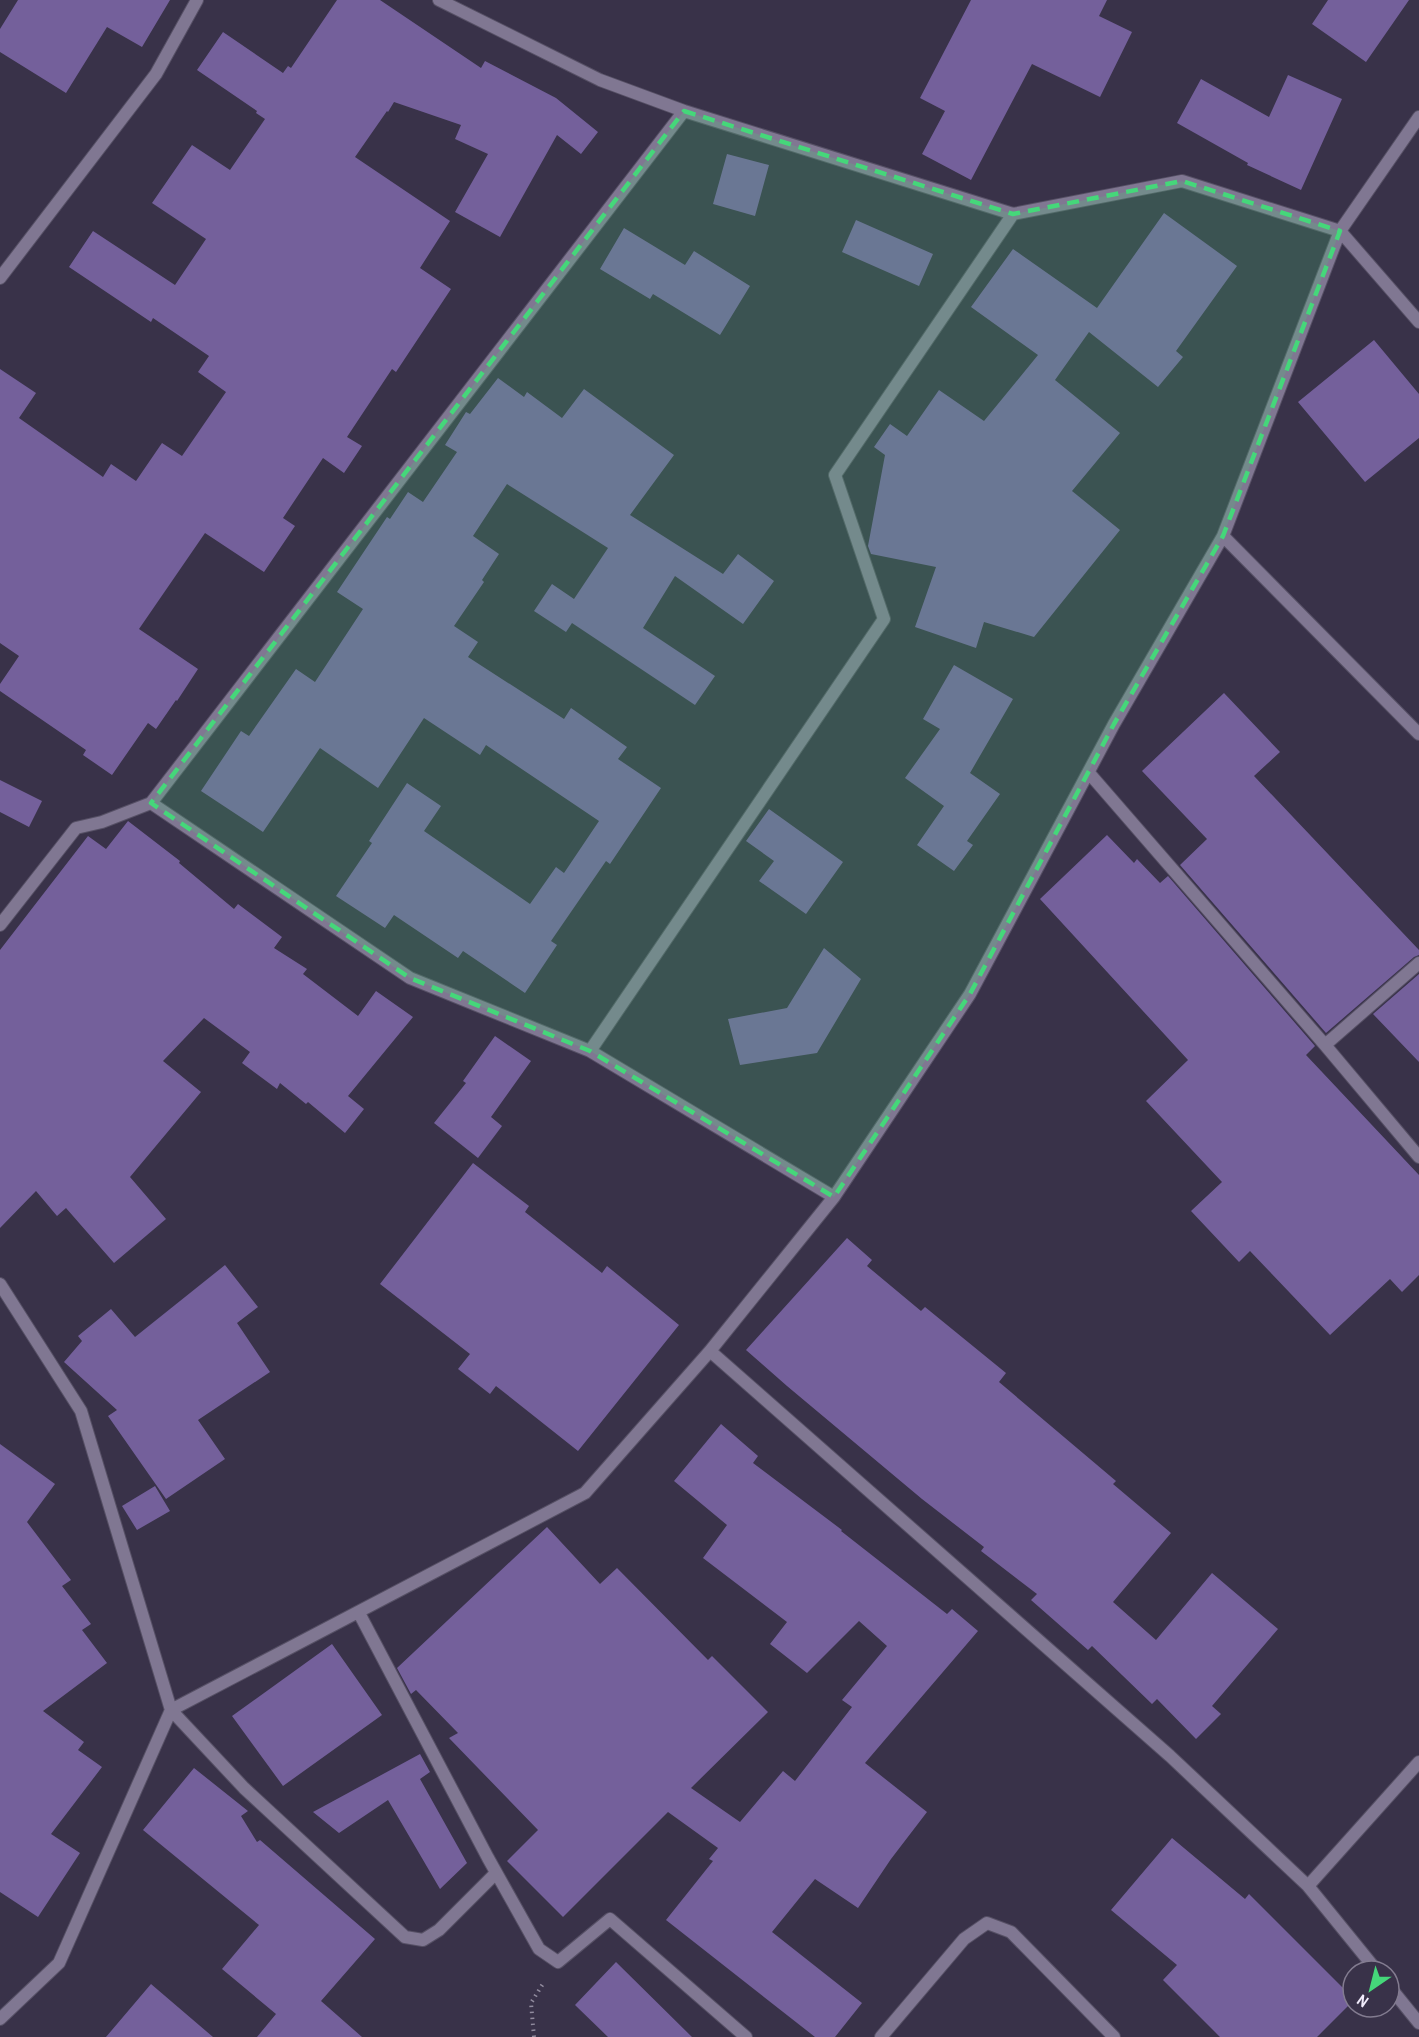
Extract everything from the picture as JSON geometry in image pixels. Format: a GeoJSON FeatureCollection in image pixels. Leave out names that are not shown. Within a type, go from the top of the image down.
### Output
{"type":"FeatureCollection","features":[{"type":"Feature","properties":{"kind":"street"},"geometry":{"type":"LineString","coordinates":[[0,278],[156,74],[197,0]]}},
{"type":"Feature","properties":{"kind":"street"},"geometry":{"type":"LineString","coordinates":[[439,0],[600,80],[684,111],[1013,214],[1182,181],[1340,231],[1419,321]]}},
{"type":"Feature","properties":{"kind":"street"},"geometry":{"type":"LineString","coordinates":[[0,926],[76,828],[102,822],[151,802],[684,111]]}},
{"type":"Feature","properties":{"kind":"street"},"geometry":{"type":"LineString","coordinates":[[0,2019],[58,1963],[171,1710],[585,1493],[710,1351],[834,1197],[970,994],[1114,724],[1223,536],[1340,231],[1419,117]]}},
{"type":"Feature","properties":{"kind":"street"},"geometry":{"type":"LineString","coordinates":[[590,1051],[884,619],[835,475],[1013,214]]}},
{"type":"Feature","properties":{"kind":"street"},"geometry":{"type":"LineString","coordinates":[[1223,536],[1419,734]]}},
{"type":"Feature","properties":{"kind":"street"},"geometry":{"type":"LineString","coordinates":[[1089,773],[1326,1045],[1419,1156]]}},
{"type":"Feature","properties":{"kind":"street"},"geometry":{"type":"LineString","coordinates":[[151,802],[410,978],[590,1051],[834,1197]]}},
{"type":"Feature","properties":{"kind":"street"},"geometry":{"type":"LineString","coordinates":[[1326,1045],[1419,963]]}},
{"type":"Feature","properties":{"kind":"street"},"geometry":{"type":"LineString","coordinates":[[0,1284],[81,1411],[171,1710],[244,1788],[405,1937],[423,1940],[438,1930],[496,1873]]}},
{"type":"Feature","properties":{"kind":"street"},"geometry":{"type":"LineString","coordinates":[[710,1351],[1170,1756],[1308,1886],[1367,1959]]}},
{"type":"Feature","properties":{"kind":"street"},"geometry":{"type":"LineString","coordinates":[[359,1613],[496,1873],[539,1949],[558,1962],[610,1919],[746,2037]]}},
{"type":"Feature","properties":{"kind":"street"},"geometry":{"type":"LineString","coordinates":[[1308,1886],[1419,1762]]}},
{"type":"Feature","properties":{"kind":"street"},"geometry":{"type":"LineString","coordinates":[[880,2037],[964,1939],[987,1923],[1011,1932],[1114,2037]]}},
{"type":"Feature","properties":{"kind":"street"},"geometry":{"type":"LineString","coordinates":[[1401,2001],[1419,2023]]}},
{"type":"Feature","properties":{"kind":"path"},"geometry":{"type":"LineString","coordinates":[[534,2037],[531,2003],[558,1962]]}},
{"type":"Feature","properties":{"kind":"highlighted area"},"geometry":{"type":"Polygon","coordinates":[[[684,111],[1013,214],[1182,181],[1340,231],[1223,536],[1114,724],[970,994],[834,1197],[590,1051],[410,978],[151,803],[684,111]]]}},
{"type":"Feature","properties":{"kind":"building"},"geometry":{"type":"Polygon","coordinates":[[[18,0],[170,0],[142,47],[107,27],[66,93],[0,52],[0,29],[18,0]]]}},
{"type":"Feature","properties":{"kind":"building"},"geometry":{"type":"Polygon","coordinates":[[[337,0],[380,0],[481,68],[485,61],[556,98],[598,132],[581,154],[557,135],[500,237],[455,212],[488,154],[455,139],[461,125],[394,102],[387,111],[355,157],[450,221],[420,268],[451,289],[396,372],[392,369],[347,437],[362,446],[344,473],[323,458],[283,518],[295,526],[264,572],[205,533],[139,629],[198,669],[156,729],[148,723],[112,775],[83,755],[86,750],[0,691],[0,684],[19,656],[0,643],[0,369],[36,393],[19,418],[103,477],[111,464],[136,481],[162,443],[182,456],[226,392],[198,372],[209,356],[153,318],[151,322],[69,267],[93,231],[175,285],[206,239],[152,203],[192,145],[230,170],[265,119],[256,113],[257,111],[197,70],[223,32],[283,73],[288,66],[291,68],[337,0]]]}},
{"type":"Feature","properties":{"kind":"building"},"geometry":{"type":"Polygon","coordinates":[[[971,0],[1107,0],[1099,16],[1132,32],[1100,97],[1032,64],[971,180],[922,154],[945,111],[920,98],[971,0]]]}},
{"type":"Feature","properties":{"kind":"building"},"geometry":{"type":"Polygon","coordinates":[[[1328,0],[1409,0],[1366,62],[1312,24],[1328,0]]]}},
{"type":"Feature","properties":{"kind":"building"},"geometry":{"type":"Polygon","coordinates":[[[1288,75],[1342,99],[1301,190],[1247,165],[1248,163],[1177,123],[1201,79],[1269,117],[1288,75]]]}},
{"type":"Feature","properties":{"kind":"building"},"geometry":{"type":"Polygon","coordinates":[[[727,154],[769,165],[755,216],[713,204],[727,154]]]}},
{"type":"Feature","properties":{"kind":"building"},"geometry":{"type":"Polygon","coordinates":[[[1164,213],[1237,266],[1176,351],[1183,357],[1158,387],[1089,332],[1055,380],[1120,433],[1072,491],[1120,530],[1034,637],[984,622],[976,648],[915,627],[936,567],[871,554],[868,546],[885,455],[874,447],[890,424],[907,436],[939,390],[984,421],[1038,355],[971,307],[1013,249],[1097,308],[1164,213]]]}},
{"type":"Feature","properties":{"kind":"building"},"geometry":{"type":"Polygon","coordinates":[[[856,220],[933,254],[919,286],[842,252],[856,220]]]}},
{"type":"Feature","properties":{"kind":"building"},"geometry":{"type":"Polygon","coordinates":[[[624,228],[685,265],[694,251],[750,286],[720,335],[653,294],[650,299],[600,269],[624,228]]]}},
{"type":"Feature","properties":{"kind":"building"},"geometry":{"type":"Polygon","coordinates":[[[1374,340],[1419,394],[1419,438],[1365,482],[1298,402],[1374,340]]]}},
{"type":"Feature","properties":{"kind":"building"},"geometry":{"type":"Polygon","coordinates":[[[498,378],[524,397],[527,392],[562,418],[584,389],[674,455],[630,515],[723,574],[738,554],[774,581],[743,624],[675,576],[643,628],[715,676],[695,705],[572,623],[566,632],[534,611],[552,584],[574,599],[608,548],[507,484],[473,536],[499,554],[482,580],[484,582],[454,626],[478,642],[468,657],[564,719],[571,708],[627,747],[618,759],[661,788],[610,864],[606,861],[551,941],[557,945],[525,993],[463,951],[458,958],[394,915],[385,928],[336,896],[372,843],[369,841],[407,783],[441,806],[424,831],[530,904],[556,867],[564,873],[599,821],[486,745],[480,755],[424,718],[378,788],[320,748],[263,832],[201,791],[241,731],[249,736],[296,669],[315,682],[363,609],[337,592],[387,517],[390,519],[408,492],[423,502],[457,452],[445,445],[466,412],[470,414],[498,378]]]}},
{"type":"Feature","properties":{"kind":"building"},"geometry":{"type":"Polygon","coordinates":[[[954,665],[1013,699],[970,773],[1000,794],[967,841],[973,845],[954,871],[917,845],[944,806],[905,778],[940,729],[923,719],[954,665]]]}},
{"type":"Feature","properties":{"kind":"building"},"geometry":{"type":"Polygon","coordinates":[[[1224,693],[1280,752],[1254,776],[1419,950],[1419,955],[1326,1033],[1180,865],[1207,839],[1142,771],[1224,693]]]}},
{"type":"Feature","properties":{"kind":"building"},"geometry":{"type":"Polygon","coordinates":[[[0,780],[42,801],[29,827],[0,812],[0,780]]]}},
{"type":"Feature","properties":{"kind":"building"},"geometry":{"type":"Polygon","coordinates":[[[769,809],[843,862],[806,914],[759,881],[774,861],[746,841],[769,809]]]}},
{"type":"Feature","properties":{"kind":"building"},"geometry":{"type":"Polygon","coordinates":[[[128,821],[180,861],[179,863],[234,909],[238,904],[282,937],[274,948],[307,969],[303,974],[358,1016],[376,991],[413,1017],[348,1096],[364,1109],[345,1133],[308,1102],[306,1104],[280,1083],[277,1089],[242,1063],[250,1052],[204,1018],[163,1061],[201,1092],[130,1177],[166,1219],[114,1263],[66,1208],[57,1216],[36,1191],[0,1228],[0,950],[88,836],[106,849],[128,821]]]}},
{"type":"Feature","properties":{"kind":"building"},"geometry":{"type":"Polygon","coordinates":[[[1107,835],[1134,863],[1137,859],[1160,883],[1168,876],[1315,1046],[1306,1055],[1419,1175],[1419,1275],[1402,1292],[1390,1279],[1330,1335],[1250,1251],[1239,1262],[1191,1211],[1222,1182],[1146,1101],[1188,1060],[1040,899],[1107,835]]]}},
{"type":"Feature","properties":{"kind":"building"},"geometry":{"type":"Polygon","coordinates":[[[824,948],[861,979],[817,1053],[740,1065],[728,1019],[787,1008],[824,948]]]}},
{"type":"Feature","properties":{"kind":"building"},"geometry":{"type":"Polygon","coordinates":[[[1419,974],[1419,1062],[1373,1014],[1419,974]]]}},
{"type":"Feature","properties":{"kind":"building"},"geometry":{"type":"Polygon","coordinates":[[[495,1036],[531,1061],[491,1117],[502,1126],[478,1158],[434,1123],[466,1083],[463,1081],[495,1036]]]}},
{"type":"Feature","properties":{"kind":"building"},"geometry":{"type":"Polygon","coordinates":[[[473,1163],[529,1206],[525,1212],[602,1273],[607,1266],[679,1325],[578,1451],[496,1386],[490,1394],[458,1369],[470,1354],[380,1284],[473,1163]]]}},
{"type":"Feature","properties":{"kind":"building"},"geometry":{"type":"Polygon","coordinates":[[[847,1238],[872,1260],[867,1266],[921,1311],[925,1307],[1006,1373],[999,1382],[1116,1481],[1113,1484],[1171,1533],[1113,1602],[1156,1640],[1212,1573],[1278,1629],[1212,1706],[1221,1714],[1196,1739],[1157,1699],[1152,1704],[1092,1646],[1088,1650],[1031,1600],[1037,1594],[981,1551],[984,1547],[922,1499],[746,1350],[847,1238]]]}},
{"type":"Feature","properties":{"kind":"building"},"geometry":{"type":"Polygon","coordinates":[[[225,1265],[258,1307],[237,1323],[270,1372],[198,1420],[225,1459],[166,1499],[108,1416],[117,1410],[64,1362],[82,1341],[78,1336],[111,1309],[135,1337],[225,1265]]]}},
{"type":"Feature","properties":{"kind":"building"},"geometry":{"type":"Polygon","coordinates":[[[721,1424],[758,1456],[753,1463],[947,1614],[952,1609],[978,1631],[865,1763],[927,1812],[891,1859],[858,1908],[815,1879],[772,1932],[862,2003],[835,2037],[815,2037],[666,1920],[713,1861],[709,1859],[718,1848],[668,1812],[563,1917],[507,1861],[538,1830],[449,1738],[458,1733],[416,1690],[411,1694],[397,1668],[547,1527],[600,1584],[617,1568],[708,1660],[712,1656],[768,1712],[691,1788],[740,1822],[783,1771],[795,1781],[852,1707],[842,1700],[887,1646],[859,1621],[807,1673],[770,1644],[787,1622],[703,1558],[727,1525],[674,1481],[721,1424]]]}},
{"type":"Feature","properties":{"kind":"building"},"geometry":{"type":"Polygon","coordinates":[[[0,1444],[55,1484],[27,1522],[71,1580],[62,1586],[91,1624],[82,1630],[107,1663],[43,1711],[84,1742],[78,1750],[102,1767],[51,1834],[80,1853],[38,1917],[0,1892],[0,1444]]]}},
{"type":"Feature","properties":{"kind":"building"},"geometry":{"type":"Polygon","coordinates":[[[155,1486],[170,1511],[137,1530],[122,1506],[155,1486]]]}},
{"type":"Feature","properties":{"kind":"building"},"geometry":{"type":"Polygon","coordinates":[[[332,1644],[382,1715],[283,1786],[232,1716],[332,1644]]]}},
{"type":"Feature","properties":{"kind":"building"},"geometry":{"type":"Polygon","coordinates":[[[420,1754],[430,1772],[420,1779],[467,1863],[440,1889],[388,1800],[339,1833],[313,1812],[420,1754]]]}},
{"type":"Feature","properties":{"kind":"building"},"geometry":{"type":"Polygon","coordinates":[[[194,1768],[248,1811],[241,1816],[257,1842],[260,1840],[375,1939],[321,2001],[362,2037],[257,2037],[276,2014],[222,1969],[259,1925],[143,1830],[194,1768]]]}},
{"type":"Feature","properties":{"kind":"building"},"geometry":{"type":"Polygon","coordinates":[[[1172,1838],[1245,1899],[1249,1894],[1341,1986],[1341,2013],[1317,2037],[1220,2037],[1163,1980],[1177,1965],[1111,1910],[1172,1838]]]}},
{"type":"Feature","properties":{"kind":"building"},"geometry":{"type":"Polygon","coordinates":[[[616,1962],[692,2037],[608,2037],[575,2005],[616,1962]]]}},
{"type":"Feature","properties":{"kind":"building"},"geometry":{"type":"Polygon","coordinates":[[[151,1984],[213,2037],[106,2037],[151,1984]]]}}]}
